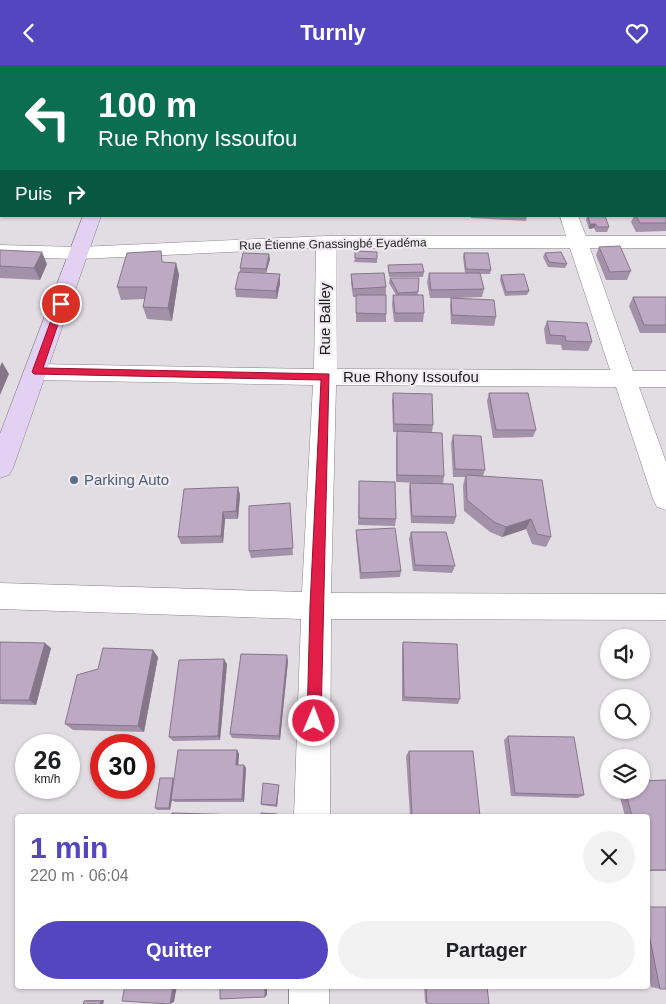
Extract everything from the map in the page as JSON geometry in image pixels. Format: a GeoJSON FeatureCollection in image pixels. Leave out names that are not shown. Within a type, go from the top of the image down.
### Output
{"type":"FeatureCollection","features":[{"type":"Feature","properties":{"kind":"main road"},"geometry":{"type":"LineString","coordinates":[[0,467],[37,372],[92,217]]}},
{"type":"Feature","properties":{"kind":"street"},"geometry":{"type":"LineString","coordinates":[[569,217],[666,499]]}},
{"type":"Feature","properties":{"kind":"street","name":"Rue Étienne Gnassingbé Eyadéma"},"geometry":{"type":"LineString","coordinates":[[0,251],[79,253],[326,242],[666,242]]}},
{"type":"Feature","properties":{"kind":"street","name":"Rue Balley"},"geometry":{"type":"LineString","coordinates":[[312,814],[316,606],[326,377],[326,242]]}},
{"type":"Feature","properties":{"kind":"street","name":"Rue Rhony Issoufou"},"geometry":{"type":"LineString","coordinates":[[37,372],[326,377],[666,379]]}},
{"type":"Feature","properties":{"kind":"street"},"geometry":{"type":"LineString","coordinates":[[0,596],[316,606],[666,607]]}},
{"type":"Feature","properties":{"kind":"street"},"geometry":{"type":"LineString","coordinates":[[309,989],[309,1004]]}},
{"type":"Feature","properties":{"kind":"building"},"geometry":{"type":"Polygon","coordinates":[[[588,217],[605,217],[609,227],[597,227],[596,224],[590,224],[588,217]]]}},
{"type":"Feature","properties":{"kind":"building"},"geometry":{"type":"Polygon","coordinates":[[[637,217],[666,217],[666,223],[640,223],[637,217]]]}},
{"type":"Feature","properties":{"kind":"building"},"geometry":{"type":"Polygon","coordinates":[[[620,246],[631,271],[610,272],[599,247],[620,246]]]}},
{"type":"Feature","properties":{"kind":"building"},"geometry":{"type":"Polygon","coordinates":[[[0,250],[42,252],[34,268],[0,266],[0,250]]]}},
{"type":"Feature","properties":{"kind":"building"},"geometry":{"type":"Polygon","coordinates":[[[161,251],[162,262],[176,263],[168,308],[143,307],[147,287],[117,287],[127,253],[161,251]]]}},
{"type":"Feature","properties":{"kind":"building"},"geometry":{"type":"Polygon","coordinates":[[[355,251],[377,252],[377,259],[355,258],[355,251]]]}},
{"type":"Feature","properties":{"kind":"building"},"geometry":{"type":"Polygon","coordinates":[[[561,252],[567,264],[549,262],[545,253],[561,252]]]}},
{"type":"Feature","properties":{"kind":"building"},"geometry":{"type":"Polygon","coordinates":[[[243,253],[269,254],[266,269],[240,268],[243,253]]]}},
{"type":"Feature","properties":{"kind":"building"},"geometry":{"type":"Polygon","coordinates":[[[464,253],[488,253],[491,270],[466,269],[464,253]]]}},
{"type":"Feature","properties":{"kind":"building"},"geometry":{"type":"Polygon","coordinates":[[[422,264],[424,272],[389,273],[388,265],[422,264]]]}},
{"type":"Feature","properties":{"kind":"building"},"geometry":{"type":"Polygon","coordinates":[[[239,272],[280,274],[276,291],[235,289],[239,272]]]}},
{"type":"Feature","properties":{"kind":"building"},"geometry":{"type":"Polygon","coordinates":[[[384,273],[386,287],[353,289],[351,274],[384,273]]]}},
{"type":"Feature","properties":{"kind":"building"},"geometry":{"type":"Polygon","coordinates":[[[429,273],[480,273],[484,289],[431,290],[429,273]]]}},
{"type":"Feature","properties":{"kind":"building"},"geometry":{"type":"Polygon","coordinates":[[[524,274],[529,291],[506,292],[501,275],[524,274]]]}},
{"type":"Feature","properties":{"kind":"building"},"geometry":{"type":"Polygon","coordinates":[[[390,278],[419,278],[418,292],[398,293],[390,278]]]}},
{"type":"Feature","properties":{"kind":"building"},"geometry":{"type":"Polygon","coordinates":[[[356,295],[386,295],[386,314],[356,313],[356,295]]]}},
{"type":"Feature","properties":{"kind":"building"},"geometry":{"type":"Polygon","coordinates":[[[393,295],[423,295],[424,313],[395,313],[393,295]]]}},
{"type":"Feature","properties":{"kind":"building"},"geometry":{"type":"Polygon","coordinates":[[[633,297],[666,297],[666,325],[644,325],[633,297]]]}},
{"type":"Feature","properties":{"kind":"building"},"geometry":{"type":"Polygon","coordinates":[[[451,298],[494,300],[496,317],[452,315],[451,298]]]}},
{"type":"Feature","properties":{"kind":"building"},"geometry":{"type":"Polygon","coordinates":[[[547,321],[587,323],[592,342],[566,341],[565,336],[550,335],[547,321]]]}},
{"type":"Feature","properties":{"kind":"building"},"geometry":{"type":"Polygon","coordinates":[[[393,393],[432,394],[433,425],[394,424],[393,393]]]}},
{"type":"Feature","properties":{"kind":"building"},"geometry":{"type":"Polygon","coordinates":[[[489,393],[528,393],[536,430],[496,430],[489,393]]]}},
{"type":"Feature","properties":{"kind":"building"},"geometry":{"type":"Polygon","coordinates":[[[397,431],[442,433],[444,476],[397,475],[397,431]]]}},
{"type":"Feature","properties":{"kind":"building"},"geometry":{"type":"Polygon","coordinates":[[[453,435],[481,436],[485,470],[455,469],[453,435]]]}},
{"type":"Feature","properties":{"kind":"building"},"geometry":{"type":"Polygon","coordinates":[[[466,475],[542,480],[551,537],[537,534],[531,519],[506,527],[494,522],[467,500],[466,475]]]}},
{"type":"Feature","properties":{"kind":"building"},"geometry":{"type":"Polygon","coordinates":[[[359,481],[395,482],[396,519],[359,518],[359,481]]]}},
{"type":"Feature","properties":{"kind":"building"},"geometry":{"type":"Polygon","coordinates":[[[410,483],[453,484],[456,517],[412,516],[410,483]]]}},
{"type":"Feature","properties":{"kind":"building"},"geometry":{"type":"Polygon","coordinates":[[[238,487],[236,511],[223,512],[221,536],[178,537],[184,489],[238,487]]]}},
{"type":"Feature","properties":{"kind":"building"},"geometry":{"type":"Polygon","coordinates":[[[290,503],[293,548],[249,551],[249,506],[290,503]]]}},
{"type":"Feature","properties":{"kind":"building"},"geometry":{"type":"Polygon","coordinates":[[[395,528],[401,571],[361,573],[356,530],[395,528]]]}},
{"type":"Feature","properties":{"kind":"building"},"geometry":{"type":"Polygon","coordinates":[[[411,532],[446,532],[455,566],[415,565],[411,532]]]}},
{"type":"Feature","properties":{"kind":"building"},"geometry":{"type":"Polygon","coordinates":[[[0,642],[45,643],[29,700],[0,700],[0,642]]]}},
{"type":"Feature","properties":{"kind":"building"},"geometry":{"type":"Polygon","coordinates":[[[403,642],[457,644],[460,699],[404,697],[403,642]]]}},
{"type":"Feature","properties":{"kind":"building"},"geometry":{"type":"Polygon","coordinates":[[[103,648],[153,650],[138,726],[65,724],[77,675],[98,669],[103,648]]]}},
{"type":"Feature","properties":{"kind":"building"},"geometry":{"type":"Polygon","coordinates":[[[241,654],[287,655],[279,736],[230,734],[241,654]]]}},
{"type":"Feature","properties":{"kind":"building"},"geometry":{"type":"Polygon","coordinates":[[[224,659],[218,736],[169,737],[179,660],[224,659]]]}},
{"type":"Feature","properties":{"kind":"building"},"geometry":{"type":"Polygon","coordinates":[[[508,736],[574,737],[584,795],[515,793],[508,736]]]}},
{"type":"Feature","properties":{"kind":"building"},"geometry":{"type":"Polygon","coordinates":[[[178,750],[237,750],[236,765],[244,765],[242,799],[171,800],[178,750]]]}},
{"type":"Feature","properties":{"kind":"building"},"geometry":{"type":"Polygon","coordinates":[[[409,751],[473,751],[480,814],[412,814],[409,751]]]}},
{"type":"Feature","properties":{"kind":"building"},"geometry":{"type":"Polygon","coordinates":[[[160,778],[173,778],[169,808],[155,808],[160,778]]]}},
{"type":"Feature","properties":{"kind":"building"},"geometry":{"type":"Polygon","coordinates":[[[666,780],[666,870],[650,870],[650,814],[631,814],[627,799],[650,799],[650,781],[666,780]]]}},
{"type":"Feature","properties":{"kind":"building"},"geometry":{"type":"Polygon","coordinates":[[[263,783],[279,785],[276,805],[261,804],[263,783]]]}},
{"type":"Feature","properties":{"kind":"building"},"geometry":{"type":"Polygon","coordinates":[[[172,813],[206,814],[172,814],[172,813]]]}},
{"type":"Feature","properties":{"kind":"building"},"geometry":{"type":"Polygon","coordinates":[[[650,907],[666,907],[666,989],[660,989],[650,939],[650,907]]]}},
{"type":"Feature","properties":{"kind":"building"},"geometry":{"type":"Polygon","coordinates":[[[124,989],[172,989],[170,1004],[122,1001],[124,989]]]}},
{"type":"Feature","properties":{"kind":"building"},"geometry":{"type":"Polygon","coordinates":[[[220,989],[265,989],[265,997],[220,999],[220,989]]]}},
{"type":"Feature","properties":{"kind":"building"},"geometry":{"type":"Polygon","coordinates":[[[426,989],[487,989],[489,1004],[427,1004],[426,989]]]}},
{"type":"Feature","properties":{"kind":"building"},"geometry":{"type":"Polygon","coordinates":[[[84,1001],[101,1001],[100,1004],[83,1004],[84,1001]]]}},
{"type":"Feature","properties":{"kind":"place","name":"Parking Auto"},"geometry":{"type":"Point","coordinates":[74,480]}},
{"type":"Feature","properties":{"kind":"route"},"geometry":{"type":"LineString","coordinates":[[61,304],[37,372],[326,377],[316,606],[314,721]]}}]}
